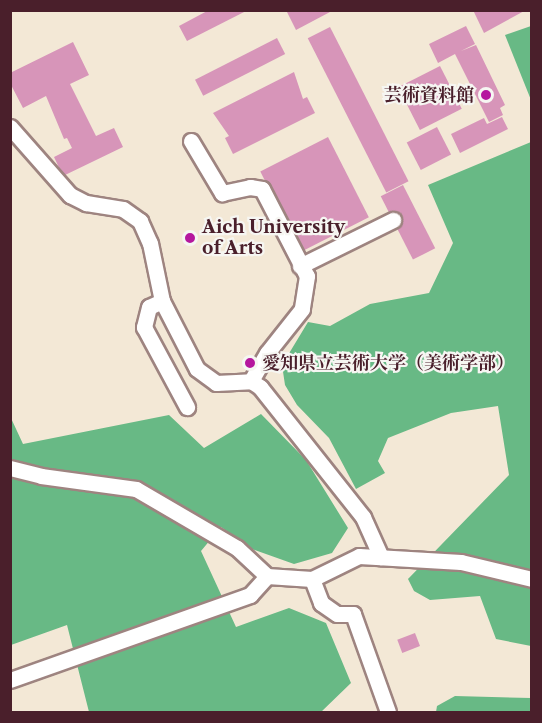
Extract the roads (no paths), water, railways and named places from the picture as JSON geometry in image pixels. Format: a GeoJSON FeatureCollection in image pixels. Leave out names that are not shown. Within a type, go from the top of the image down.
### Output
{"type":"FeatureCollection","features":[{"type":"Feature","properties":{"kind":"street"},"geometry":{"type":"LineString","coordinates":[[12,134],[70,195],[86,203],[123,209],[140,221],[150,243],[162,301],[203,376],[228,385],[251,381]]}},
{"type":"Feature","properties":{"kind":"street"},"geometry":{"type":"LineString","coordinates":[[191,141],[222,193],[250,187],[262,189],[307,276],[302,309],[267,352],[251,381]]}},
{"type":"Feature","properties":{"kind":"street"},"geometry":{"type":"LineString","coordinates":[[300,266],[393,220]]}},
{"type":"Feature","properties":{"kind":"street"},"geometry":{"type":"LineString","coordinates":[[162,301],[149,307],[144,327],[187,407]]}},
{"type":"Feature","properties":{"kind":"street"},"geometry":{"type":"LineString","coordinates":[[251,381],[363,517],[381,557]]}},
{"type":"Feature","properties":{"kind":"street"},"geometry":{"type":"LineString","coordinates":[[10,468],[40,476],[136,489],[237,548],[267,576],[312,579],[359,556],[461,562],[531,579]]}},
{"type":"Feature","properties":{"kind":"street"},"geometry":{"type":"LineString","coordinates":[[10,680],[250,595],[267,576]]}},
{"type":"Feature","properties":{"kind":"street"},"geometry":{"type":"LineString","coordinates":[[312,579],[321,603],[337,615],[353,614],[388,712]]}},
{"type":"Feature","properties":{"kind":"place","name":"芸術資料館"},"geometry":{"type":"Point","coordinates":[486,95]}},
{"type":"Feature","properties":{"kind":"place","name":"Aich University of Arts"},"geometry":{"type":"Point","coordinates":[190,238]}},
{"type":"Feature","properties":{"kind":"place","name":"愛知県立芸術大学（美術学部）"},"geometry":{"type":"Point","coordinates":[250,363]}}]}
